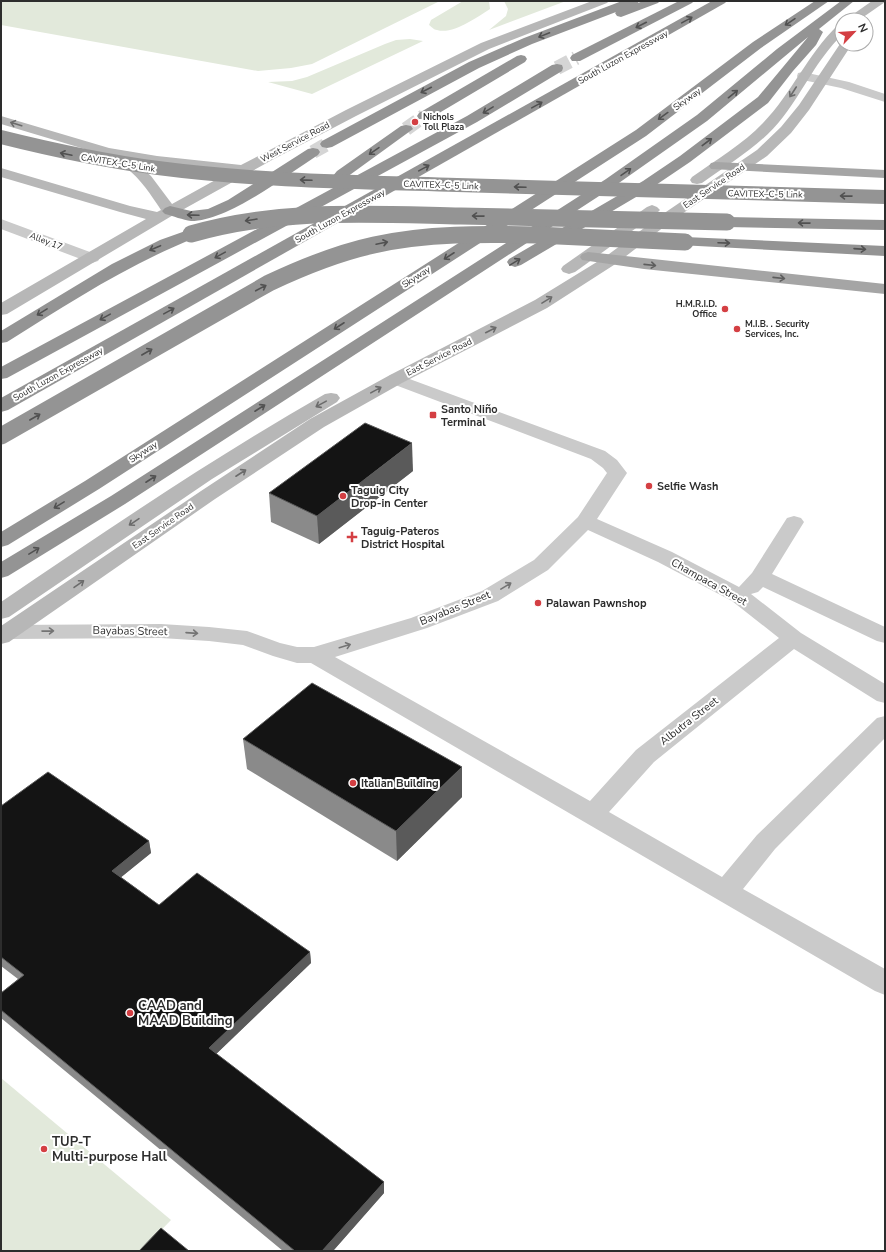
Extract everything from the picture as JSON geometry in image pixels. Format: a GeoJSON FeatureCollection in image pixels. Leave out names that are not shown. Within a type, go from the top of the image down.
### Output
{"type":"FeatureCollection","features":[{"type":"Feature","properties":{"kind":"highway"},"geometry":{"type":"LineString","coordinates":[[327,144],[474,65],[528,41],[633,1]]}},
{"type":"Feature","properties":{"kind":"highway"},"geometry":{"type":"LineString","coordinates":[[424,116],[502,69],[571,32],[654,1]]}},
{"type":"Feature","properties":{"kind":"highway","name":"South Luzon Expressway"},"geometry":{"type":"LineString","coordinates":[[576,58],[688,1]]}},
{"type":"Feature","properties":{"kind":"highway","name":"South Luzon Expressway"},"geometry":{"type":"LineString","coordinates":[[1,406],[721,1]]}},
{"type":"Feature","properties":{"kind":"highway","name":"Skyway"},"geometry":{"type":"LineString","coordinates":[[1,540],[92,485],[641,133],[757,45],[823,1]]}},
{"type":"Feature","properties":{"kind":"highway"},"geometry":{"type":"LineString","coordinates":[[1,571],[118,500],[525,238],[657,151],[737,90],[781,52],[824,18],[848,1]]}},
{"type":"Feature","properties":{"kind":"highway"},"geometry":{"type":"LineString","coordinates":[[393,322],[448,301],[648,184],[685,159],[763,100],[788,68],[812,42],[824,18]]}},
{"type":"Feature","properties":{"kind":"highway"},"geometry":{"type":"LineString","coordinates":[[1,374],[472,119],[557,68]]}},
{"type":"Feature","properties":{"kind":"highway"},"geometry":{"type":"LineString","coordinates":[[315,203],[342,174],[406,128]]}},
{"type":"Feature","properties":{"kind":"highway","name":"CAVITEX–C-5 Link"},"geometry":{"type":"LineString","coordinates":[[1,138],[120,164],[178,172],[238,177],[618,191],[885,197]]}},
{"type":"Feature","properties":{"kind":"highway"},"geometry":{"type":"LineString","coordinates":[[164,214],[191,216],[212,213],[233,203],[313,152]]}},
{"type":"Feature","properties":{"kind":"highway","name":"CAVITEX–C-5 Link"},"geometry":{"type":"LineString","coordinates":[[127,179],[176,185],[301,193],[706,207]]}},
{"type":"Feature","properties":{"kind":"highway","name":"CAVITEX–C-5 Link"},"geometry":{"type":"LineString","coordinates":[[759,208],[885,211]]}},
{"type":"Feature","properties":{"kind":"highway"},"geometry":{"type":"LineString","coordinates":[[1,338],[96,279],[152,249],[204,230],[254,219],[318,213],[351,213],[885,225]]}},
{"type":"Feature","properties":{"kind":"highway"},"geometry":{"type":"LineString","coordinates":[[1,436],[262,287],[301,267],[347,251],[404,239],[466,234],[885,251]]}},
{"type":"Feature","properties":{"kind":"main road","name":"West Service Road"},"geometry":{"type":"LineString","coordinates":[[1,310],[92,258],[164,214],[351,113],[485,46],[603,1]]}},
{"type":"Feature","properties":{"kind":"main road"},"geometry":{"type":"LineString","coordinates":[[863,12],[880,1]]}},
{"type":"Feature","properties":{"kind":"main road"},"geometry":{"type":"LineString","coordinates":[[874,19],[885,11]]}},
{"type":"Feature","properties":{"kind":"main road","name":"East Service Road"},"geometry":{"type":"LineString","coordinates":[[1,612],[190,485],[299,416],[353,386],[522,299],[588,257],[716,166],[767,126],[784,105],[803,76],[834,35]]}},
{"type":"Feature","properties":{"kind":"main road","name":"East Service Road"},"geometry":{"type":"LineString","coordinates":[[5,635],[208,495],[317,423],[396,379],[541,304],[611,260],[668,217],[762,153],[786,130],[841,52]]}},
{"type":"Feature","properties":{"kind":"main road"},"geometry":{"type":"LineString","coordinates":[[1,120],[107,152],[158,160],[244,170]]}},
{"type":"Feature","properties":{"kind":"main road"},"geometry":{"type":"LineString","coordinates":[[1,172],[125,209],[164,214],[156,194],[146,179],[132,166],[107,152]]}},
{"type":"Feature","properties":{"kind":"main road"},"geometry":{"type":"LineString","coordinates":[[762,153],[782,159],[862,172]]}},
{"type":"Feature","properties":{"kind":"main road"},"geometry":{"type":"LineString","coordinates":[[716,166],[885,174]]}},
{"type":"Feature","properties":{"kind":"main road"},"geometry":{"type":"LineString","coordinates":[[31,182],[143,227]]}},
{"type":"Feature","properties":{"kind":"main road"},"geometry":{"type":"LineString","coordinates":[[98,200],[129,200],[156,194]]}},
{"type":"Feature","properties":{"kind":"main road"},"geometry":{"type":"LineString","coordinates":[[588,257],[885,289]]}},
{"type":"Feature","properties":{"kind":"main road"},"geometry":{"type":"LineString","coordinates":[[299,416],[317,423]]}},
{"type":"Feature","properties":{"kind":"street"},"geometry":{"type":"LineString","coordinates":[[803,76],[885,98]]}},
{"type":"Feature","properties":{"kind":"street","name":"Alley 17"},"geometry":{"type":"LineString","coordinates":[[1,224],[92,258]]}},
{"type":"Feature","properties":{"kind":"street","name":"Bayabas Street"},"geometry":{"type":"LineString","coordinates":[[5,635],[76,631],[153,631],[209,634],[247,638],[273,649],[297,655],[315,655],[419,623],[490,596],[541,565],[585,521],[617,473],[610,464],[598,455],[396,379]]}},
{"type":"Feature","properties":{"kind":"street","name":"Champaca Street"},"geometry":{"type":"LineString","coordinates":[[585,521],[665,557],[740,596],[794,638],[885,695]]}},
{"type":"Feature","properties":{"kind":"street"},"geometry":{"type":"LineString","coordinates":[[740,596],[760,577],[794,522]]}},
{"type":"Feature","properties":{"kind":"street"},"geometry":{"type":"LineString","coordinates":[[760,577],[885,636]]}},
{"type":"Feature","properties":{"kind":"street","name":"Albutra Street"},"geometry":{"type":"LineString","coordinates":[[593,814],[645,756],[794,638]]}},
{"type":"Feature","properties":{"kind":"street"},"geometry":{"type":"LineString","coordinates":[[315,655],[885,983]]}},
{"type":"Feature","properties":{"kind":"street"},"geometry":{"type":"LineString","coordinates":[[726,891],[766,842],[885,724]]}},
{"type":"Feature","properties":{"kind":"shaded area"},"geometry":{"type":"Polygon","coordinates":[[[1,1],[440,1],[312,64],[291,68],[258,71],[1,25],[1,1]]]}},
{"type":"Feature","properties":{"kind":"shaded area"},"geometry":{"type":"Polygon","coordinates":[[[463,1],[489,1],[490,9],[465,24],[450,30],[436,30],[429,25],[431,20],[463,1]]]}},
{"type":"Feature","properties":{"kind":"shaded area"},"geometry":{"type":"Polygon","coordinates":[[[504,1],[566,1],[489,30],[506,16],[508,9],[504,1]]]}},
{"type":"Feature","properties":{"kind":"shaded area"},"geometry":{"type":"Polygon","coordinates":[[[410,39],[423,41],[312,94],[268,82],[292,81],[307,77],[385,44],[396,40],[410,39]]]}},
{"type":"Feature","properties":{"kind":"shaded area","name":"TUP-T Multi-purpose Hall"},"geometry":{"type":"Polygon","coordinates":[[[1,1078],[171,1220],[141,1251],[1,1251],[1,1078]]]}},
{"type":"Feature","properties":{"kind":"building"},"geometry":{"type":"Polygon","coordinates":[[[365,423],[412,443],[317,516],[269,493],[365,423]]]}},
{"type":"Feature","properties":{"kind":"building","name":"Italian Building"},"geometry":{"type":"Polygon","coordinates":[[[312,683],[462,767],[396,831],[243,739],[312,683]]]}},
{"type":"Feature","properties":{"kind":"building","name":"CAAD and MAAD Building"},"geometry":{"type":"Polygon","coordinates":[[[48,772],[149,841],[112,871],[159,905],[197,873],[310,952],[209,1048],[384,1182],[322,1251],[295,1251],[1,1010],[1,993],[24,975],[1,957],[1,806],[48,772]]]}},
{"type":"Feature","properties":{"kind":"building"},"geometry":{"type":"Polygon","coordinates":[[[161,1228],[189,1251],[139,1251],[161,1228]]]}},
{"type":"Feature","properties":{"kind":"tunnel"},"geometry":{"type":"LineString","coordinates":[[557,68],[576,58]]}},
{"type":"Feature","properties":{"kind":"tunnel"},"geometry":{"type":"LineString","coordinates":[[406,129],[424,116]]}},
{"type":"Feature","properties":{"kind":"tunnel"},"geometry":{"type":"LineString","coordinates":[[313,152],[327,144]]}},
{"type":"Feature","properties":{"kind":"place","name":"Nichols Toll Plaza"},"geometry":{"type":"Point","coordinates":[415,122]}},
{"type":"Feature","properties":{"kind":"place","name":"H.M.R.I.D. Office"},"geometry":{"type":"Point","coordinates":[725,309]}},
{"type":"Feature","properties":{"kind":"place","name":"M.I.B. . Security Services, Inc."},"geometry":{"type":"Point","coordinates":[737,329]}},
{"type":"Feature","properties":{"kind":"place","name":"Santo Niño Terminal"},"geometry":{"type":"Point","coordinates":[433,415]}},
{"type":"Feature","properties":{"kind":"place","name":"Selfie Wash"},"geometry":{"type":"Point","coordinates":[649,486]}},
{"type":"Feature","properties":{"kind":"place","name":"Taguig City Drop-in Center"},"geometry":{"type":"Point","coordinates":[343,496]}},
{"type":"Feature","properties":{"kind":"place","name":"Taguig-Pateros District Hospital"},"geometry":{"type":"Point","coordinates":[352,537]}},
{"type":"Feature","properties":{"kind":"place","name":"Palawan Pawnshop"},"geometry":{"type":"Point","coordinates":[538,603]}},
{"type":"Feature","properties":{"kind":"place","name":"Italian Building"},"geometry":{"type":"Point","coordinates":[353,783]}},
{"type":"Feature","properties":{"kind":"place","name":"CAAD and MAAD Building"},"geometry":{"type":"Point","coordinates":[130,1013]}},
{"type":"Feature","properties":{"kind":"place","name":"TUP-T Multi-purpose Hall"},"geometry":{"type":"Point","coordinates":[44,1149]}}]}
